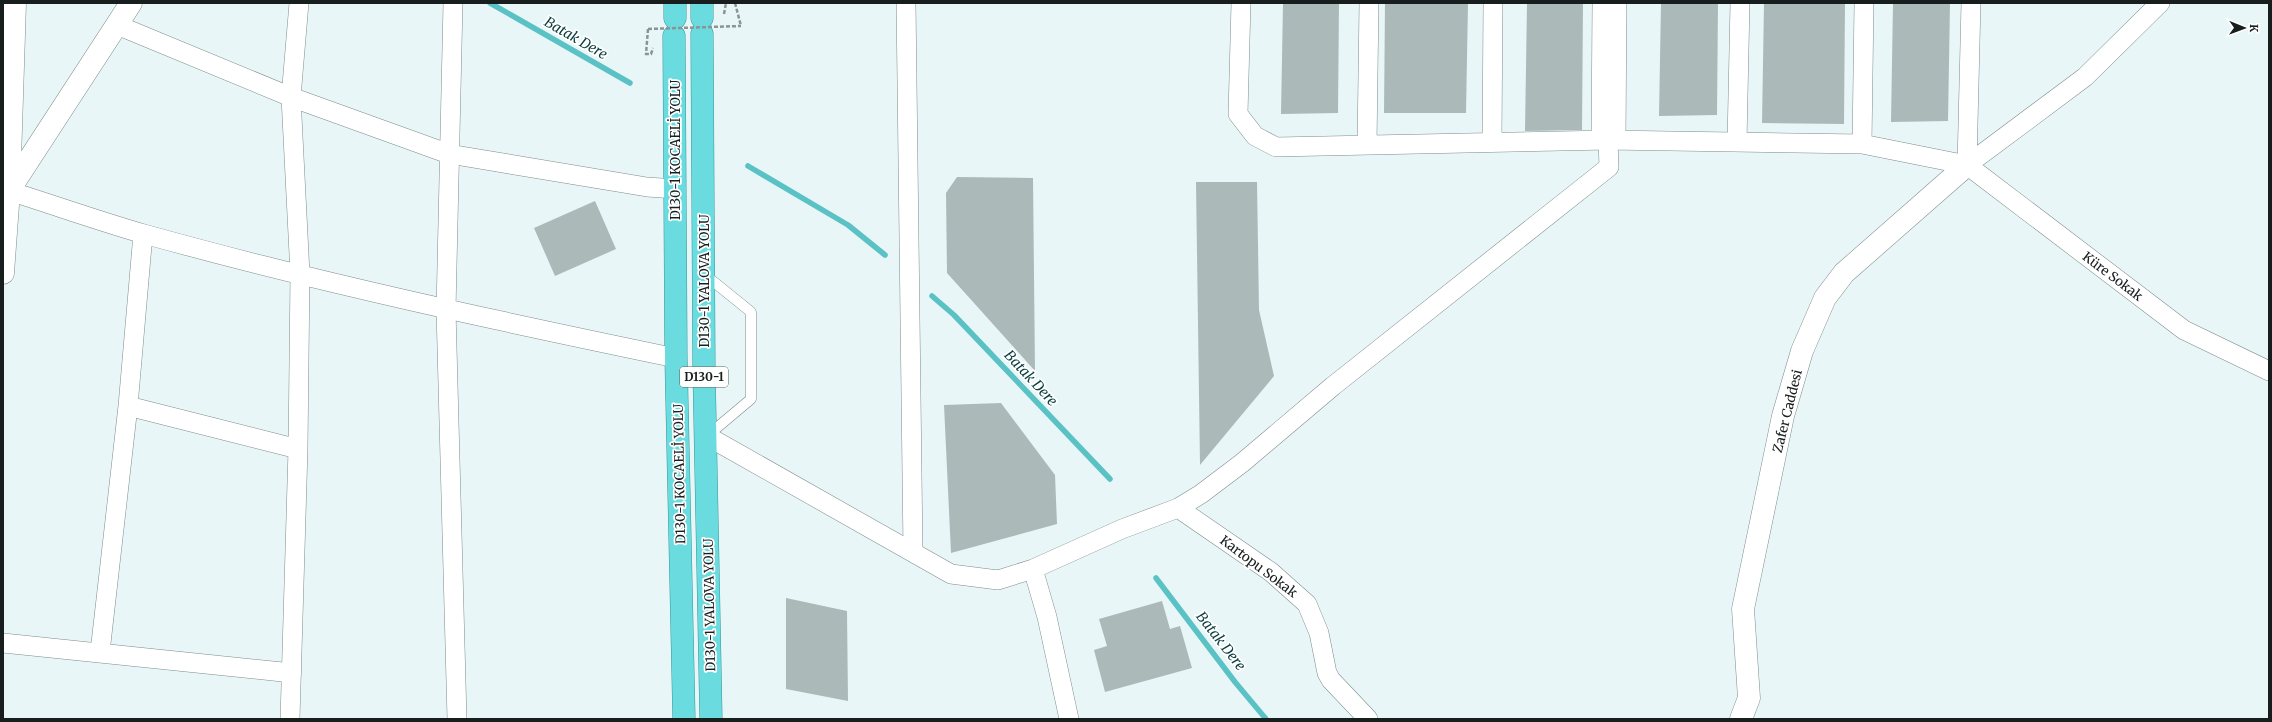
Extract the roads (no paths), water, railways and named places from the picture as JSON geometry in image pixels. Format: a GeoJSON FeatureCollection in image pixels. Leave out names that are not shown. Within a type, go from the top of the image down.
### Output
{"type":"FeatureCollection","features":[{"type":"Feature","properties":{"kind":"highway","name":"D130-1 YALOVA YOLU"},"geometry":{"type":"LineString","coordinates":[[707,18],[704,370],[707,436],[711,719]]}},
{"type":"Feature","properties":{"kind":"highway","name":"D130-1 KOCAELİ YOLU"},"geometry":{"type":"LineString","coordinates":[[669,25],[676,189],[676,358],[684,719]]}},
{"type":"Feature","properties":{"kind":"street"},"geometry":{"type":"LineString","coordinates":[[3,273],[15,3]]}},
{"type":"Feature","properties":{"kind":"street"},"geometry":{"type":"LineString","coordinates":[[6,195],[131,3]]}},
{"type":"Feature","properties":{"kind":"street"},"geometry":{"type":"LineString","coordinates":[[290,719],[298,449],[300,274],[291,97],[299,3]]}},
{"type":"Feature","properties":{"kind":"street"},"geometry":{"type":"LineString","coordinates":[[453,3],[446,310],[457,719]]}},
{"type":"Feature","properties":{"kind":"street"},"geometry":{"type":"LineString","coordinates":[[906,3],[913,552]]}},
{"type":"Feature","properties":{"kind":"street"},"geometry":{"type":"LineString","coordinates":[[1241,3],[1238,114],[1255,136],[1276,147],[1608,140],[1862,144],[1967,165],[2085,77],[2160,3]]}},
{"type":"Feature","properties":{"kind":"street"},"geometry":{"type":"LineString","coordinates":[[1367,145],[1368,3]]}},
{"type":"Feature","properties":{"kind":"street"},"geometry":{"type":"LineString","coordinates":[[1492,142],[1493,3]]}},
{"type":"Feature","properties":{"kind":"street"},"geometry":{"type":"LineString","coordinates":[[707,436],[951,574],[998,580],[1033,569],[1122,529],[1178,508],[1231,472],[1334,386],[1609,167],[1602,3]]}},
{"type":"Feature","properties":{"kind":"street"},"geometry":{"type":"LineString","coordinates":[[1608,140],[1617,3]]}},
{"type":"Feature","properties":{"kind":"street"},"geometry":{"type":"LineString","coordinates":[[1738,142],[1740,3]]}},
{"type":"Feature","properties":{"kind":"street"},"geometry":{"type":"LineString","coordinates":[[1862,144],[1864,3]]}},
{"type":"Feature","properties":{"kind":"street"},"geometry":{"type":"LineString","coordinates":[[1967,165],[1971,3]]}},
{"type":"Feature","properties":{"kind":"street"},"geometry":{"type":"LineString","coordinates":[[117,25],[291,97],[449,154],[647,187],[676,189]]}},
{"type":"Feature","properties":{"kind":"street","name":"Küre Sokak"},"geometry":{"type":"LineString","coordinates":[[1967,165],[2184,330],[2269,371]]}},
{"type":"Feature","properties":{"kind":"street","name":"Zafer Caddesi"},"geometry":{"type":"LineString","coordinates":[[1741,719],[1749,698],[1743,609],[1783,416],[1802,351],[1825,298],[1844,273],[1967,165]]}},
{"type":"Feature","properties":{"kind":"street"},"geometry":{"type":"LineString","coordinates":[[6,195],[143,234],[446,310],[676,358]]}},
{"type":"Feature","properties":{"kind":"street"},"geometry":{"type":"LineString","coordinates":[[100,652],[128,406],[143,234]]}},
{"type":"Feature","properties":{"kind":"street"},"geometry":{"type":"LineString","coordinates":[[128,406],[298,449]]}},
{"type":"Feature","properties":{"kind":"street","name":"Kartopu Sokak"},"geometry":{"type":"LineString","coordinates":[[1178,508],[1271,572],[1307,604],[1319,633],[1327,673],[1331,680],[1368,719]]}},
{"type":"Feature","properties":{"kind":"street"},"geometry":{"type":"LineString","coordinates":[[1033,569],[1047,617],[1069,719]]}},
{"type":"Feature","properties":{"kind":"street"},"geometry":{"type":"LineString","coordinates":[[3,643],[292,673]]}},
{"type":"Feature","properties":{"kind":"lane"},"geometry":{"type":"LineString","coordinates":[[704,274],[751,312],[752,399],[707,436]]}},
{"type":"Feature","properties":{"kind":"waterway","name":"Batak Dere"},"geometry":{"type":"LineString","coordinates":[[490,3],[630,83]]}},
{"type":"Feature","properties":{"kind":"waterway","name":"Batak Dere"},"geometry":{"type":"LineString","coordinates":[[748,166],[848,225],[885,255]]}},
{"type":"Feature","properties":{"kind":"waterway","name":"Batak Dere"},"geometry":{"type":"LineString","coordinates":[[932,296],[954,315],[1110,479]]}},
{"type":"Feature","properties":{"kind":"waterway","name":"Batak Dere"},"geometry":{"type":"LineString","coordinates":[[1156,578],[1235,682],[1266,719]]}}]}
